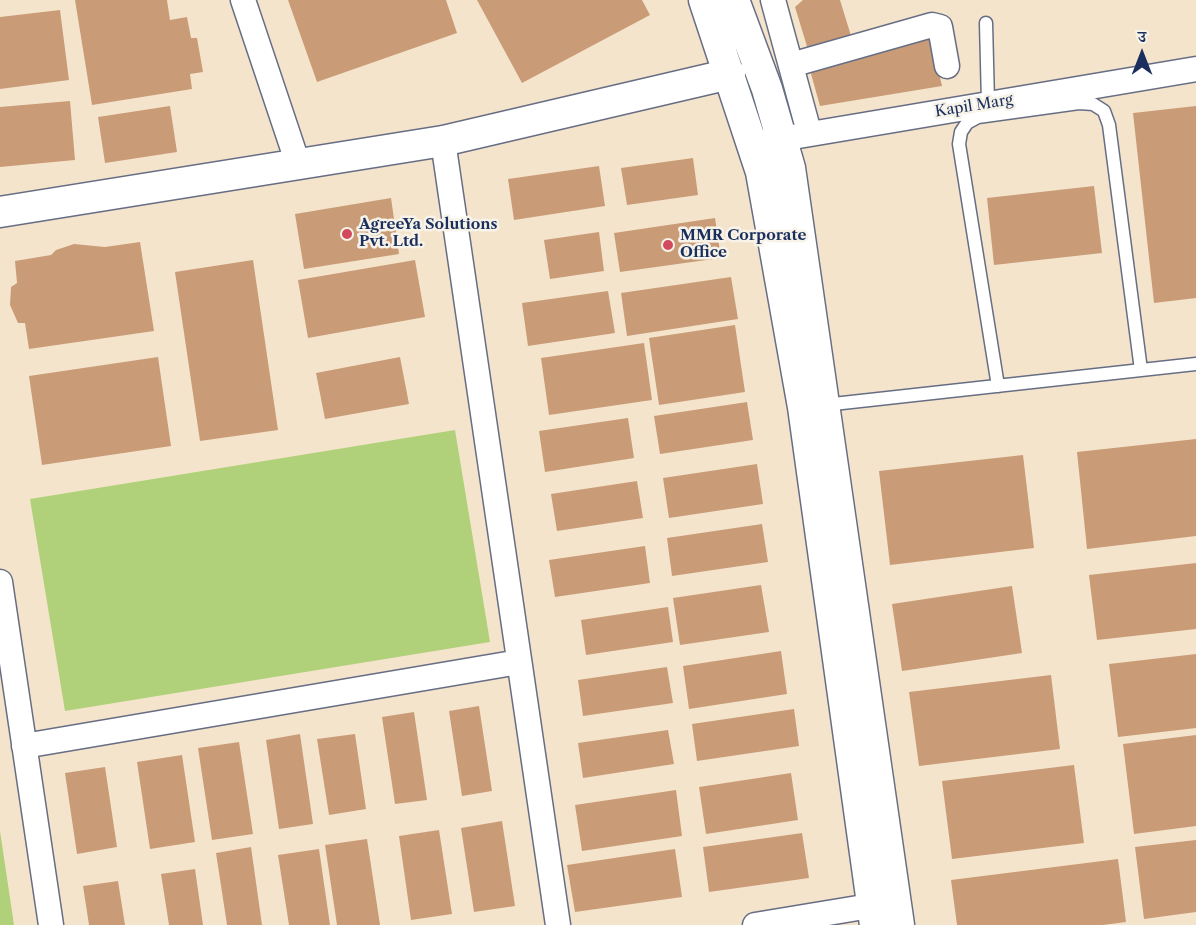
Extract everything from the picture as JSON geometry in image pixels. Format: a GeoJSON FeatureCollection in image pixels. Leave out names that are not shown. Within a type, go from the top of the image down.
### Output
{"type":"FeatureCollection","features":[{"type":"Feature","properties":{"kind":"street"},"geometry":{"type":"LineString","coordinates":[[243,0],[298,165]]}},
{"type":"Feature","properties":{"kind":"street"},"geometry":{"type":"LineString","coordinates":[[704,0],[761,172],[814,406]]}},
{"type":"Feature","properties":{"kind":"street"},"geometry":{"type":"LineString","coordinates":[[734,0],[747,33],[796,135]]}},
{"type":"Feature","properties":{"kind":"street"},"geometry":{"type":"LineString","coordinates":[[730,74],[747,33],[779,4]]}},
{"type":"Feature","properties":{"kind":"street"},"geometry":{"type":"LineString","coordinates":[[755,925],[885,914],[814,406],[790,168],[796,135],[792,65],[779,4]]}},
{"type":"Feature","properties":{"kind":"street"},"geometry":{"type":"LineString","coordinates":[[792,65],[932,25],[940,27],[947,66]]}},
{"type":"Feature","properties":{"kind":"street","name":"Kapil Marg"},"geometry":{"type":"LineString","coordinates":[[752,145],[796,135],[1196,69]]}},
{"type":"Feature","properties":{"kind":"street"},"geometry":{"type":"LineString","coordinates":[[0,212],[443,141],[730,74]]}},
{"type":"Feature","properties":{"kind":"street"},"geometry":{"type":"LineString","coordinates":[[443,141],[558,925]]}},
{"type":"Feature","properties":{"kind":"street"},"geometry":{"type":"LineString","coordinates":[[0,582],[51,925]]}},
{"type":"Feature","properties":{"kind":"street"},"geometry":{"type":"LineString","coordinates":[[24,746],[519,662]]}},
{"type":"Feature","properties":{"kind":"lane"},"geometry":{"type":"LineString","coordinates":[[986,23],[988,103]]}},
{"type":"Feature","properties":{"kind":"lane"},"geometry":{"type":"LineString","coordinates":[[998,386],[959,144],[961,132],[967,123],[978,117],[1079,103],[1093,104],[1104,111],[1109,125],[1141,370]]}},
{"type":"Feature","properties":{"kind":"lane"},"geometry":{"type":"LineString","coordinates":[[814,406],[1196,364]]}},
{"type":"Feature","properties":{"kind":"green space"},"geometry":{"type":"Polygon","coordinates":[[[455,430],[490,642],[65,711],[30,499],[455,430]]]}},
{"type":"Feature","properties":{"kind":"green space"},"geometry":{"type":"Polygon","coordinates":[[[0,831],[14,925],[0,925],[0,831]]]}},
{"type":"Feature","properties":{"kind":"building"},"geometry":{"type":"Polygon","coordinates":[[[75,0],[167,0],[170,20],[187,17],[191,38],[197,38],[203,72],[190,74],[192,89],[92,105],[75,0]]]}},
{"type":"Feature","properties":{"kind":"building"},"geometry":{"type":"Polygon","coordinates":[[[288,0],[446,0],[457,33],[317,82],[288,0]]]}},
{"type":"Feature","properties":{"kind":"building"},"geometry":{"type":"Polygon","coordinates":[[[477,0],[642,0],[650,15],[522,83],[477,0]]]}},
{"type":"Feature","properties":{"kind":"building"},"geometry":{"type":"Polygon","coordinates":[[[803,0],[840,0],[852,39],[809,53],[795,7],[803,0]]]}},
{"type":"Feature","properties":{"kind":"building"},"geometry":{"type":"Polygon","coordinates":[[[60,10],[69,80],[0,89],[0,17],[60,10]]]}},
{"type":"Feature","properties":{"kind":"building"},"geometry":{"type":"Polygon","coordinates":[[[929,31],[942,86],[820,106],[808,63],[929,31]]]}},
{"type":"Feature","properties":{"kind":"building"},"geometry":{"type":"Polygon","coordinates":[[[70,101],[75,160],[0,167],[0,107],[70,101]]]}},
{"type":"Feature","properties":{"kind":"building"},"geometry":{"type":"Polygon","coordinates":[[[170,106],[177,152],[105,163],[98,117],[170,106]]]}},
{"type":"Feature","properties":{"kind":"building"},"geometry":{"type":"Polygon","coordinates":[[[1196,106],[1196,298],[1154,303],[1133,113],[1196,106]]]}},
{"type":"Feature","properties":{"kind":"building"},"geometry":{"type":"Polygon","coordinates":[[[693,158],[698,195],[627,205],[621,168],[693,158]]]}},
{"type":"Feature","properties":{"kind":"building"},"geometry":{"type":"Polygon","coordinates":[[[599,166],[605,206],[514,220],[508,179],[599,166]]]}},
{"type":"Feature","properties":{"kind":"building"},"geometry":{"type":"Polygon","coordinates":[[[1094,186],[1102,253],[994,265],[987,198],[1094,186]]]}},
{"type":"Feature","properties":{"kind":"building","name":"AgreeYa Solutions Pvt. Ltd."},"geometry":{"type":"Polygon","coordinates":[[[391,198],[399,254],[304,269],[295,214],[391,198]]]}},
{"type":"Feature","properties":{"kind":"building","name":"MMR Corporate Office"},"geometry":{"type":"Polygon","coordinates":[[[715,218],[721,258],[620,272],[614,233],[715,218]]]}},
{"type":"Feature","properties":{"kind":"building"},"geometry":{"type":"Polygon","coordinates":[[[599,232],[604,271],[550,279],[544,240],[599,232]]]}},
{"type":"Feature","properties":{"kind":"building"},"geometry":{"type":"Polygon","coordinates":[[[140,242],[154,331],[29,349],[25,323],[18,323],[10,305],[11,287],[17,283],[15,261],[51,255],[56,250],[74,244],[105,247],[140,242]]]}},
{"type":"Feature","properties":{"kind":"building"},"geometry":{"type":"Polygon","coordinates":[[[253,260],[278,430],[200,441],[175,272],[253,260]]]}},
{"type":"Feature","properties":{"kind":"building"},"geometry":{"type":"Polygon","coordinates":[[[415,260],[425,317],[308,338],[298,280],[415,260]]]}},
{"type":"Feature","properties":{"kind":"building"},"geometry":{"type":"Polygon","coordinates":[[[731,277],[738,319],[627,336],[621,293],[731,277]]]}},
{"type":"Feature","properties":{"kind":"building"},"geometry":{"type":"Polygon","coordinates":[[[608,291],[615,333],[528,346],[522,303],[608,291]]]}},
{"type":"Feature","properties":{"kind":"building"},"geometry":{"type":"Polygon","coordinates":[[[735,325],[745,392],[659,405],[649,338],[735,325]]]}},
{"type":"Feature","properties":{"kind":"building"},"geometry":{"type":"Polygon","coordinates":[[[644,343],[652,400],[549,415],[541,358],[644,343]]]}},
{"type":"Feature","properties":{"kind":"building"},"geometry":{"type":"Polygon","coordinates":[[[158,357],[171,446],[42,465],[29,376],[158,357]]]}},
{"type":"Feature","properties":{"kind":"building"},"geometry":{"type":"Polygon","coordinates":[[[400,357],[409,404],[325,419],[316,373],[400,357]]]}},
{"type":"Feature","properties":{"kind":"building"},"geometry":{"type":"Polygon","coordinates":[[[747,402],[753,440],[660,454],[654,416],[747,402]]]}},
{"type":"Feature","properties":{"kind":"building"},"geometry":{"type":"Polygon","coordinates":[[[628,418],[634,458],[545,472],[539,431],[628,418]]]}},
{"type":"Feature","properties":{"kind":"building"},"geometry":{"type":"Polygon","coordinates":[[[1196,439],[1196,536],[1087,549],[1077,452],[1196,439]]]}},
{"type":"Feature","properties":{"kind":"building"},"geometry":{"type":"Polygon","coordinates":[[[1023,455],[1034,548],[890,565],[879,471],[1023,455]]]}},
{"type":"Feature","properties":{"kind":"building"},"geometry":{"type":"Polygon","coordinates":[[[757,464],[763,504],[669,518],[663,478],[757,464]]]}},
{"type":"Feature","properties":{"kind":"building"},"geometry":{"type":"Polygon","coordinates":[[[637,481],[643,518],[557,531],[551,494],[637,481]]]}},
{"type":"Feature","properties":{"kind":"building"},"geometry":{"type":"Polygon","coordinates":[[[762,524],[768,562],[672,576],[667,538],[762,524]]]}},
{"type":"Feature","properties":{"kind":"building"},"geometry":{"type":"Polygon","coordinates":[[[645,546],[650,583],[555,597],[549,560],[645,546]]]}},
{"type":"Feature","properties":{"kind":"building"},"geometry":{"type":"Polygon","coordinates":[[[1196,563],[1196,629],[1097,640],[1089,575],[1196,563]]]}},
{"type":"Feature","properties":{"kind":"building"},"geometry":{"type":"Polygon","coordinates":[[[761,585],[769,632],[680,645],[673,598],[761,585]]]}},
{"type":"Feature","properties":{"kind":"building"},"geometry":{"type":"Polygon","coordinates":[[[1012,586],[1022,653],[902,671],[892,604],[1012,586]]]}},
{"type":"Feature","properties":{"kind":"building"},"geometry":{"type":"Polygon","coordinates":[[[668,607],[673,642],[586,655],[581,620],[668,607]]]}},
{"type":"Feature","properties":{"kind":"building"},"geometry":{"type":"Polygon","coordinates":[[[781,651],[787,694],[689,709],[683,666],[781,651]]]}},
{"type":"Feature","properties":{"kind":"building"},"geometry":{"type":"Polygon","coordinates":[[[1196,654],[1196,728],[1118,737],[1109,664],[1196,654]]]}},
{"type":"Feature","properties":{"kind":"building"},"geometry":{"type":"Polygon","coordinates":[[[667,667],[673,703],[583,716],[578,680],[667,667]]]}},
{"type":"Feature","properties":{"kind":"building"},"geometry":{"type":"Polygon","coordinates":[[[1051,675],[1060,749],[919,766],[909,692],[1051,675]]]}},
{"type":"Feature","properties":{"kind":"building"},"geometry":{"type":"Polygon","coordinates":[[[479,706],[492,791],[462,796],[449,711],[479,706]]]}},
{"type":"Feature","properties":{"kind":"building"},"geometry":{"type":"Polygon","coordinates":[[[794,709],[799,746],[697,761],[692,724],[794,709]]]}},
{"type":"Feature","properties":{"kind":"building"},"geometry":{"type":"Polygon","coordinates":[[[414,712],[427,800],[395,804],[382,717],[414,712]]]}},
{"type":"Feature","properties":{"kind":"building"},"geometry":{"type":"Polygon","coordinates":[[[668,730],[674,764],[583,778],[578,743],[668,730]]]}},
{"type":"Feature","properties":{"kind":"building"},"geometry":{"type":"Polygon","coordinates":[[[300,734],[313,824],[279,829],[266,740],[300,734]]]}},
{"type":"Feature","properties":{"kind":"building"},"geometry":{"type":"Polygon","coordinates":[[[355,734],[366,809],[329,815],[317,739],[355,734]]]}},
{"type":"Feature","properties":{"kind":"building"},"geometry":{"type":"Polygon","coordinates":[[[1196,735],[1196,826],[1134,834],[1123,744],[1196,735]]]}},
{"type":"Feature","properties":{"kind":"building"},"geometry":{"type":"Polygon","coordinates":[[[239,742],[253,834],[212,840],[198,748],[239,742]]]}},
{"type":"Feature","properties":{"kind":"building"},"geometry":{"type":"Polygon","coordinates":[[[182,755],[195,842],[150,849],[137,762],[182,755]]]}},
{"type":"Feature","properties":{"kind":"building"},"geometry":{"type":"Polygon","coordinates":[[[1074,765],[1084,843],[952,859],[942,781],[1074,765]]]}},
{"type":"Feature","properties":{"kind":"building"},"geometry":{"type":"Polygon","coordinates":[[[105,767],[117,847],[77,854],[65,773],[105,767]]]}},
{"type":"Feature","properties":{"kind":"building"},"geometry":{"type":"Polygon","coordinates":[[[791,773],[798,820],[706,834],[699,787],[791,773]]]}},
{"type":"Feature","properties":{"kind":"building"},"geometry":{"type":"Polygon","coordinates":[[[676,790],[682,836],[582,851],[575,805],[676,790]]]}},
{"type":"Feature","properties":{"kind":"building"},"geometry":{"type":"Polygon","coordinates":[[[502,821],[515,906],[474,912],[461,828],[502,821]]]}},
{"type":"Feature","properties":{"kind":"building"},"geometry":{"type":"Polygon","coordinates":[[[439,830],[452,914],[411,920],[399,836],[439,830]]]}},
{"type":"Feature","properties":{"kind":"building"},"geometry":{"type":"Polygon","coordinates":[[[802,833],[809,878],[709,892],[703,847],[802,833]]]}},
{"type":"Feature","properties":{"kind":"building"},"geometry":{"type":"Polygon","coordinates":[[[367,839],[380,925],[337,925],[325,845],[367,839]]]}},
{"type":"Feature","properties":{"kind":"building"},"geometry":{"type":"Polygon","coordinates":[[[1196,840],[1196,912],[1144,919],[1135,847],[1196,840]]]}},
{"type":"Feature","properties":{"kind":"building"},"geometry":{"type":"Polygon","coordinates":[[[251,847],[262,925],[227,925],[216,853],[251,847]]]}},
{"type":"Feature","properties":{"kind":"building"},"geometry":{"type":"Polygon","coordinates":[[[319,849],[330,925],[289,925],[278,855],[319,849]]]}},
{"type":"Feature","properties":{"kind":"building"},"geometry":{"type":"Polygon","coordinates":[[[675,849],[682,897],[575,912],[567,865],[675,849]]]}},
{"type":"Feature","properties":{"kind":"building"},"geometry":{"type":"Polygon","coordinates":[[[1118,859],[1126,922],[1103,925],[957,925],[951,880],[1118,859]]]}},
{"type":"Feature","properties":{"kind":"building"},"geometry":{"type":"Polygon","coordinates":[[[195,869],[203,925],[169,925],[161,874],[195,869]]]}},
{"type":"Feature","properties":{"kind":"building"},"geometry":{"type":"Polygon","coordinates":[[[118,881],[125,925],[89,925],[83,886],[118,881]]]}},
{"type":"Feature","properties":{"kind":"place","name":"AgreeYa Solutions Pvt. Ltd."},"geometry":{"type":"Point","coordinates":[347,234]}},
{"type":"Feature","properties":{"kind":"place","name":"MMR Corporate Office"},"geometry":{"type":"Point","coordinates":[668,245]}}]}
